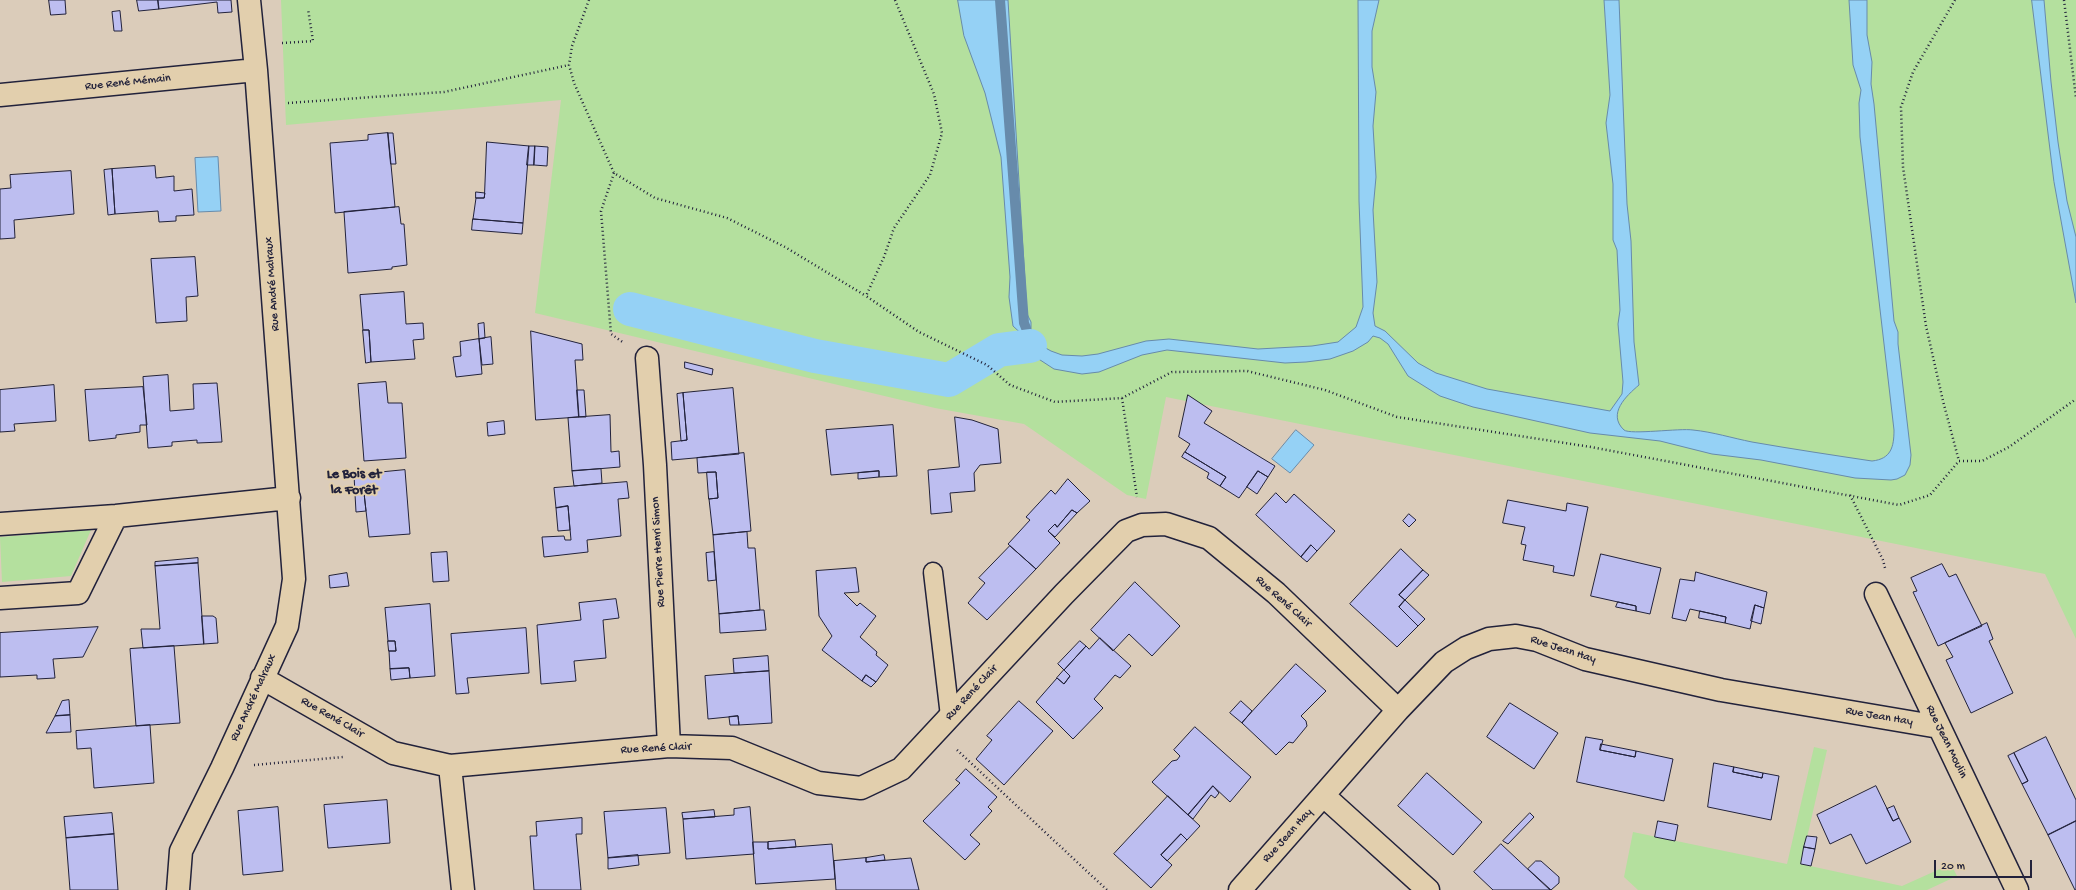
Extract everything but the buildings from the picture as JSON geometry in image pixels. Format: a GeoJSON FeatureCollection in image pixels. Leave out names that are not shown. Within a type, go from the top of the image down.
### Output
{"type":"FeatureCollection","features":[{"type":"Feature","properties":{"kind":"street","name":"Rue André Malraux"},"geometry":{"type":"LineString","coordinates":[[178,890],[180,851],[222,768],[287,626],[294,578],[259,105],[249,0]]}},
{"type":"Feature","properties":{"kind":"street","name":"Rue René Mémain"},"geometry":{"type":"LineString","coordinates":[[0,95],[256,70]]}},
{"type":"Feature","properties":{"kind":"street","name":"Rue Pierre Henri Simon"},"geometry":{"type":"LineString","coordinates":[[646,358],[655,465],[669,746]]}},
{"type":"Feature","properties":{"kind":"street"},"geometry":{"type":"LineString","coordinates":[[0,524],[116,516],[288,498]]}},
{"type":"Feature","properties":{"kind":"street"},"geometry":{"type":"LineString","coordinates":[[0,598],[78,593],[116,516]]}},
{"type":"Feature","properties":{"kind":"street","name":"Rue René Clair"},"geometry":{"type":"LineString","coordinates":[[262,678],[394,753],[450,766],[669,746],[732,748],[818,783],[861,788],[901,769],[1064,594],[1126,531],[1142,525],[1166,524],[1210,538],[1276,593],[1398,710]]}},
{"type":"Feature","properties":{"kind":"street","name":"Rue Jean Moulin"},"geometry":{"type":"LineString","coordinates":[[1876,594],[2017,890]]}},
{"type":"Feature","properties":{"kind":"street","name":"Rue Jean Hay"},"geometry":{"type":"LineString","coordinates":[[1240,890],[1398,710],[1444,662],[1466,648],[1489,639],[1516,636],[1537,640],[1585,660],[1721,690],[1939,727]]}},
{"type":"Feature","properties":{"kind":"street"},"geometry":{"type":"LineString","coordinates":[[450,766],[463,890]]}},
{"type":"Feature","properties":{"kind":"street"},"geometry":{"type":"LineString","coordinates":[[1324,796],[1428,890]]}},
{"type":"Feature","properties":{"kind":"lane"},"geometry":{"type":"LineString","coordinates":[[933,572],[943,724]]}},
{"type":"Feature","properties":{"kind":"path"},"geometry":{"type":"LineString","coordinates":[[590,0],[572,46],[569,65],[574,83],[614,173],[655,198],[727,218],[786,247],[866,296],[919,332],[987,365],[1010,385],[1054,402],[1122,398],[1172,372],[1246,371],[1325,390],[1397,417],[1591,447],[1899,505],[1930,495],[1960,461],[1982,461],[2009,447],[2076,399]]}},
{"type":"Feature","properties":{"kind":"path"},"geometry":{"type":"LineString","coordinates":[[866,296],[884,257],[894,228],[930,175],[942,133],[934,94],[895,0]]}},
{"type":"Feature","properties":{"kind":"path"},"geometry":{"type":"LineString","coordinates":[[1955,0],[1913,72],[1901,107],[1903,167],[1926,326],[1943,401],[1960,461]]}},
{"type":"Feature","properties":{"kind":"path"},"geometry":{"type":"LineString","coordinates":[[2064,0],[2076,98]]}},
{"type":"Feature","properties":{"kind":"path"},"geometry":{"type":"LineString","coordinates":[[254,46],[313,41],[308,9]]}},
{"type":"Feature","properties":{"kind":"path"},"geometry":{"type":"LineString","coordinates":[[259,105],[444,92],[569,65]]}},
{"type":"Feature","properties":{"kind":"path"},"geometry":{"type":"LineString","coordinates":[[614,173],[602,211],[611,334],[646,358]]}},
{"type":"Feature","properties":{"kind":"path"},"geometry":{"type":"LineString","coordinates":[[1122,398],[1142,525]]}},
{"type":"Feature","properties":{"kind":"path"},"geometry":{"type":"LineString","coordinates":[[1850,495],[1883,560],[1888,578],[1876,594]]}},
{"type":"Feature","properties":{"kind":"path"},"geometry":{"type":"LineString","coordinates":[[943,724],[1107,890]]}},
{"type":"Feature","properties":{"kind":"path"},"geometry":{"type":"LineString","coordinates":[[222,768],[347,757]]}},
{"type":"Feature","properties":{"kind":"green space"},"geometry":{"type":"Polygon","coordinates":[[[281,0],[2076,0],[2076,639],[2045,574],[1166,397],[1146,499],[1127,495],[1024,424],[935,408],[535,313],[561,100],[286,125],[281,0]]]}},
{"type":"Feature","properties":{"kind":"green space"},"geometry":{"type":"Polygon","coordinates":[[[91,530],[71,576],[2,582],[0,537],[91,530]]]}},
{"type":"Feature","properties":{"kind":"green space"},"geometry":{"type":"Polygon","coordinates":[[[1814,747],[1827,750],[1801,864],[1902,886],[1951,864],[1957,876],[1927,890],[1638,890],[1624,877],[1633,832],[1787,864],[1814,747]]]}},
{"type":"Feature","properties":{"kind":"water"},"geometry":{"type":"Polygon","coordinates":[[[958,0],[1008,0],[1027,314],[1031,322],[1031,334],[1042,346],[1062,355],[1082,356],[1098,354],[1146,341],[1169,339],[1258,349],[1312,346],[1338,342],[1356,327],[1363,307],[1359,201],[1358,0],[1379,0],[1372,31],[1372,67],[1376,92],[1373,126],[1376,177],[1373,210],[1377,282],[1373,313],[1375,326],[1385,331],[1418,363],[1436,373],[1487,389],[1610,411],[1622,394],[1623,382],[1618,324],[1620,310],[1617,250],[1613,240],[1613,184],[1606,123],[1610,95],[1604,0],[1619,0],[1627,204],[1631,241],[1634,342],[1639,385],[1629,394],[1620,406],[1617,418],[1619,424],[1624,430],[1628,431],[1645,432],[1693,430],[1797,450],[1872,461],[1883,458],[1890,451],[1893,442],[1894,430],[1860,137],[1859,103],[1861,90],[1853,65],[1849,0],[1867,0],[1867,35],[1872,62],[1871,84],[1894,321],[1898,332],[1898,344],[1911,455],[1910,465],[1905,475],[1897,479],[1855,478],[1761,460],[1712,454],[1660,441],[1590,433],[1473,407],[1440,396],[1408,376],[1388,344],[1380,338],[1373,336],[1368,342],[1353,351],[1330,359],[1306,362],[1285,363],[1167,350],[1142,355],[1099,372],[1082,374],[1054,369],[1034,356],[1027,339],[1013,326],[1009,297],[1010,277],[1001,157],[985,93],[964,36],[958,0]]]}},
{"type":"Feature","properties":{"kind":"water"},"geometry":{"type":"Polygon","coordinates":[[[2032,0],[2044,0],[2058,142],[2067,201],[2076,237],[2076,303],[2054,182],[2032,0]]]}},
{"type":"Feature","properties":{"kind":"water"},"geometry":{"type":"Polygon","coordinates":[[[218,157],[221,211],[198,212],[195,158],[218,157]]]}},
{"type":"Feature","properties":{"kind":"water"},"geometry":{"type":"Polygon","coordinates":[[[1296,430],[1314,445],[1290,473],[1272,459],[1296,430]]]}},
{"type":"Feature","properties":{"kind":"waterway"},"geometry":{"type":"LineString","coordinates":[[1000,0],[1024,323],[1026,328]]}},
{"type":"Feature","properties":{"kind":"waterway"},"geometry":{"type":"LineString","coordinates":[[630,309],[815,356],[949,380],[999,350],[1030,346]]}},
{"type":"Feature","properties":{"kind":"district","name":"Le Bois et la Forêt"},"geometry":{"type":"Point","coordinates":[354,484]}}]}
